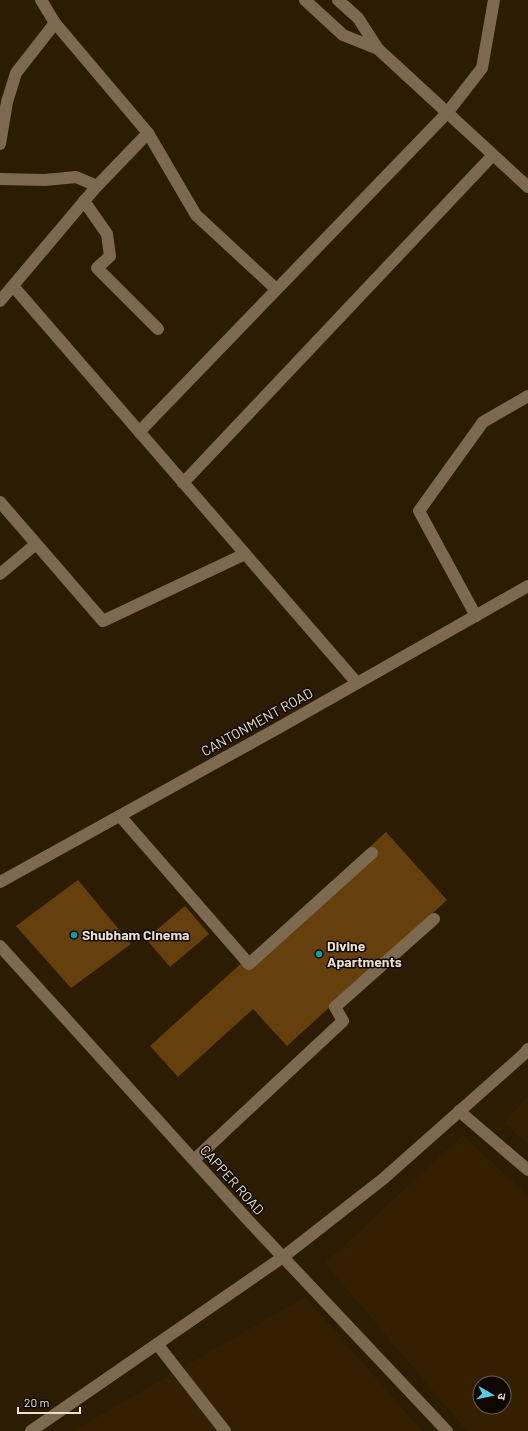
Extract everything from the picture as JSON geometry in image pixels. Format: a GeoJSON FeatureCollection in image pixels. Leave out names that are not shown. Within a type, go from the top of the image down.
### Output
{"type":"FeatureCollection","features":[{"type":"Feature","properties":{"kind":"street"},"geometry":{"type":"LineString","coordinates":[[41,0],[55,23],[148,133],[196,214],[276,289]]}},
{"type":"Feature","properties":{"kind":"street"},"geometry":{"type":"LineString","coordinates":[[305,0],[344,34],[378,49]]}},
{"type":"Feature","properties":{"kind":"street"},"geometry":{"type":"LineString","coordinates":[[338,0],[358,18],[378,49],[528,187]]}},
{"type":"Feature","properties":{"kind":"street"},"geometry":{"type":"LineString","coordinates":[[139,432],[447,113],[482,68],[494,0]]}},
{"type":"Feature","properties":{"kind":"street"},"geometry":{"type":"LineString","coordinates":[[0,144],[7,102],[16,73],[55,23]]}},
{"type":"Feature","properties":{"kind":"street"},"geometry":{"type":"LineString","coordinates":[[0,301],[97,186],[148,133]]}},
{"type":"Feature","properties":{"kind":"street"},"geometry":{"type":"LineString","coordinates":[[183,483],[493,155]]}},
{"type":"Feature","properties":{"kind":"street"},"geometry":{"type":"LineString","coordinates":[[0,179],[45,180],[76,177],[97,186]]}},
{"type":"Feature","properties":{"kind":"street"},"geometry":{"type":"LineString","coordinates":[[84,201],[107,234],[110,256],[97,268],[158,329]]}},
{"type":"Feature","properties":{"kind":"street"},"geometry":{"type":"LineString","coordinates":[[13,286],[357,683]]}},
{"type":"Feature","properties":{"kind":"street"},"geometry":{"type":"LineString","coordinates":[[476,616],[419,511],[483,422],[528,396]]}},
{"type":"Feature","properties":{"kind":"street"},"geometry":{"type":"LineString","coordinates":[[0,502],[103,621],[245,554]]}},
{"type":"Feature","properties":{"kind":"street"},"geometry":{"type":"LineString","coordinates":[[0,574],[36,544]]}},
{"type":"Feature","properties":{"kind":"street","name":"CANTONMENT ROAD"},"geometry":{"type":"LineString","coordinates":[[0,882],[528,586]]}},
{"type":"Feature","properties":{"kind":"street"},"geometry":{"type":"LineString","coordinates":[[120,816],[249,964],[372,854]]}},
{"type":"Feature","properties":{"kind":"street"},"geometry":{"type":"LineString","coordinates":[[194,1160],[343,1021],[335,1007],[434,919]]}},
{"type":"Feature","properties":{"kind":"street","name":"CAPPER ROAD"},"geometry":{"type":"LineString","coordinates":[[0,946],[283,1257],[446,1431]]}},
{"type":"Feature","properties":{"kind":"street"},"geometry":{"type":"LineString","coordinates":[[31,1431],[283,1257],[382,1179],[528,1049]]}},
{"type":"Feature","properties":{"kind":"street"},"geometry":{"type":"LineString","coordinates":[[459,1111],[528,1170]]}},
{"type":"Feature","properties":{"kind":"street"},"geometry":{"type":"LineString","coordinates":[[157,1344],[225,1431]]}},
{"type":"Feature","properties":{"kind":"shaded area"},"geometry":{"type":"Polygon","coordinates":[[[528,1096],[528,1144],[504,1123],[528,1096]]]}},
{"type":"Feature","properties":{"kind":"shaded area"},"geometry":{"type":"Polygon","coordinates":[[[463,1135],[528,1196],[528,1431],[467,1431],[325,1263],[463,1135]]]}},
{"type":"Feature","properties":{"kind":"shaded area"},"geometry":{"type":"Polygon","coordinates":[[[305,1297],[422,1431],[73,1431],[305,1297]]]}},
{"type":"Feature","properties":{"kind":"building","name":"Divine Apartments"},"geometry":{"type":"Polygon","coordinates":[[[386,832],[447,900],[287,1046],[253,1009],[178,1077],[150,1046],[386,832]]]}},
{"type":"Feature","properties":{"kind":"building","name":"Shubham Cinema"},"geometry":{"type":"Polygon","coordinates":[[[78,880],[131,944],[71,988],[16,926],[78,880]]]}},
{"type":"Feature","properties":{"kind":"building"},"geometry":{"type":"Polygon","coordinates":[[[185,906],[209,934],[170,967],[146,939],[185,906]]]}},
{"type":"Feature","properties":{"kind":"place","name":"Shubham Cinema"},"geometry":{"type":"Point","coordinates":[74,935]}},
{"type":"Feature","properties":{"kind":"place","name":"Divine Apartments"},"geometry":{"type":"Point","coordinates":[319,954]}}]}
